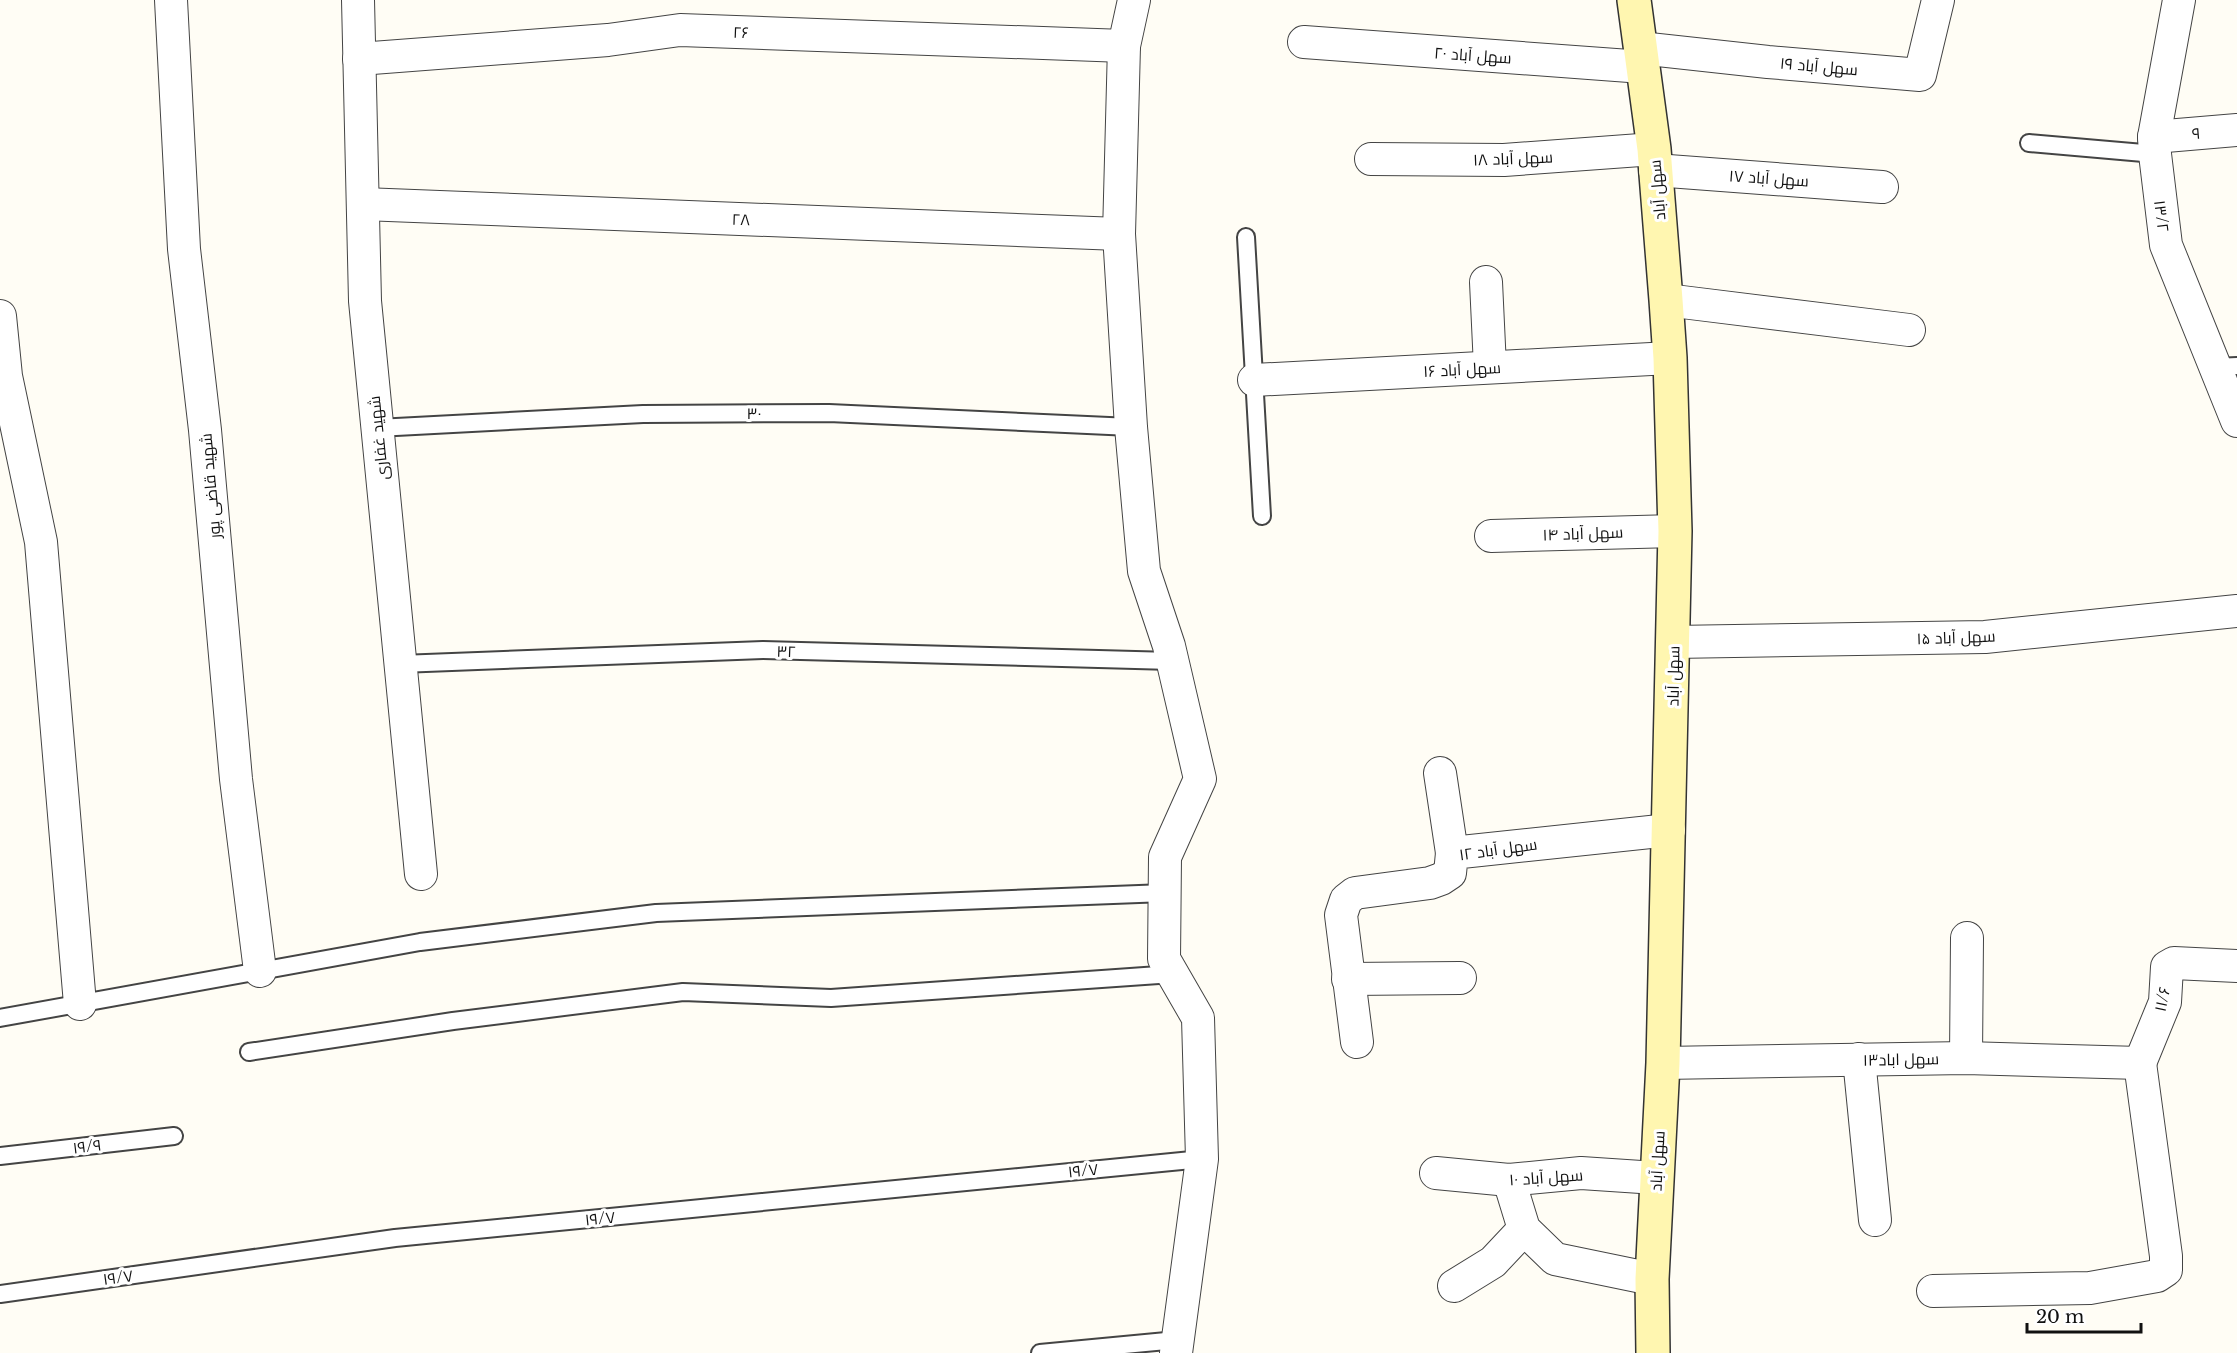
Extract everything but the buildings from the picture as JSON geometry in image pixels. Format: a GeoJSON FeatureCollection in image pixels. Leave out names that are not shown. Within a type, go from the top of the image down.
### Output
{"type":"FeatureCollection","features":[{"type":"Feature","properties":{"kind":"street","name":"شهید قاضی پور"},"geometry":{"type":"LineString","coordinates":[[171,0],[184,249],[205,430],[236,779],[260,971]]}},
{"type":"Feature","properties":{"kind":"street","name":"شهید غفاری"},"geometry":{"type":"LineString","coordinates":[[358,0],[365,301],[421,874]]}},
{"type":"Feature","properties":{"kind":"street"},"geometry":{"type":"LineString","coordinates":[[1134,0],[1124,46],[1119,234],[1131,427],[1144,571],[1169,646],[1200,779],[1165,857],[1164,959],[1198,1018],[1202,1159],[1177,1346]]}},
{"type":"Feature","properties":{"kind":"street","name":"سهل آباد"},"geometry":{"type":"LineString","coordinates":[[1634,0],[1654,159],[1666,300],[1675,531],[1670,830],[1663,1064],[1652,1279],[1653,1353]]}},
{"type":"Feature","properties":{"kind":"street","name":"سهل آباد ۱۹"},"geometry":{"type":"LineString","coordinates":[[1641,57],[1768,62],[1920,75],[1938,0]]}},
{"type":"Feature","properties":{"kind":"street","name":"۱۳/۲"},"geometry":{"type":"LineString","coordinates":[[2179,0],[2155,146],[2166,244],[2226,367],[2237,421]]}},
{"type":"Feature","properties":{"kind":"street","name":"۲۶"},"geometry":{"type":"LineString","coordinates":[[360,59],[608,40],[681,30],[1124,46]]}},
{"type":"Feature","properties":{"kind":"street","name":"سهل آباد ۲۰"},"geometry":{"type":"LineString","coordinates":[[1304,42],[1641,57]]}},
{"type":"Feature","properties":{"kind":"street","name":"۹"},"geometry":{"type":"LineString","coordinates":[[2155,146],[2237,130]]}},
{"type":"Feature","properties":{"kind":"street","name":"سهل آباد ۱۸"},"geometry":{"type":"LineString","coordinates":[[1371,159],[1654,159]]}},
{"type":"Feature","properties":{"kind":"street","name":"سهل آباد ۱۷"},"geometry":{"type":"LineString","coordinates":[[1654,159],[1882,187]]}},
{"type":"Feature","properties":{"kind":"street","name":"۲۸"},"geometry":{"type":"LineString","coordinates":[[363,204],[1119,234]]}},
{"type":"Feature","properties":{"kind":"street"},"geometry":{"type":"LineString","coordinates":[[1486,282],[1490,367]]}},
{"type":"Feature","properties":{"kind":"street"},"geometry":{"type":"LineString","coordinates":[[1666,300],[1909,330]]}},
{"type":"Feature","properties":{"kind":"street"},"geometry":{"type":"LineString","coordinates":[[0,316],[6,376],[41,542],[80,1004]]}},
{"type":"Feature","properties":{"kind":"street","name":"سهل آباد ۱۶"},"geometry":{"type":"LineString","coordinates":[[1254,380],[1670,358]]}},
{"type":"Feature","properties":{"kind":"street","name":"سهل آباد ۱۴"},"geometry":{"type":"LineString","coordinates":[[1491,536],[1675,531]]}},
{"type":"Feature","properties":{"kind":"street","name":"سهل آباد ۱۵"},"geometry":{"type":"LineString","coordinates":[[1674,642],[1985,637],[2237,611]]}},
{"type":"Feature","properties":{"kind":"street"},"geometry":{"type":"LineString","coordinates":[[1440,773],[1452,853]]}},
{"type":"Feature","properties":{"kind":"street","name":"سهل آباد ۱۲"},"geometry":{"type":"LineString","coordinates":[[1357,1042],[1341,915],[1346,900],[1355,893],[1430,883],[1441,879],[1450,873],[1452,853],[1670,830]]}},
{"type":"Feature","properties":{"kind":"street"},"geometry":{"type":"LineString","coordinates":[[1966,1058],[1967,938]]}},
{"type":"Feature","properties":{"kind":"street","name":"۱۱/۶"},"geometry":{"type":"LineString","coordinates":[[2140,1063],[2165,1002],[2166,970],[2170,964],[2237,966]]}},
{"type":"Feature","properties":{"kind":"street"},"geometry":{"type":"LineString","coordinates":[[1348,979],[1461,978]]}},
{"type":"Feature","properties":{"kind":"street","name":"سهل اباد۱۳"},"geometry":{"type":"LineString","coordinates":[[1663,1064],[1966,1058],[2140,1063]]}},
{"type":"Feature","properties":{"kind":"street"},"geometry":{"type":"LineString","coordinates":[[1859,1059],[1875,1220]]}},
{"type":"Feature","properties":{"kind":"street"},"geometry":{"type":"LineString","coordinates":[[1933,1291],[2090,1288],[2157,1276],[2166,1270],[2140,1063]]}},
{"type":"Feature","properties":{"kind":"street","name":"سهل آباد ۱۰"},"geometry":{"type":"LineString","coordinates":[[1436,1173],[1509,1180],[1581,1173],[1656,1178]]}},
{"type":"Feature","properties":{"kind":"street"},"geometry":{"type":"LineString","coordinates":[[1509,1180],[1524,1229],[1555,1259],[1652,1279]]}},
{"type":"Feature","properties":{"kind":"street"},"geometry":{"type":"LineString","coordinates":[[1454,1286],[1493,1262],[1524,1229]]}},
{"type":"Feature","properties":{"kind":"lane"},"geometry":{"type":"LineString","coordinates":[[2029,143],[2155,146]]}},
{"type":"Feature","properties":{"kind":"lane"},"geometry":{"type":"LineString","coordinates":[[1246,237],[1262,516]]}},
{"type":"Feature","properties":{"kind":"lane","name":"۳۰"},"geometry":{"type":"LineString","coordinates":[[377,428],[643,414],[829,413],[1131,427]]}},
{"type":"Feature","properties":{"kind":"lane","name":"۳۲"},"geometry":{"type":"LineString","coordinates":[[400,664],[764,650],[1172,661]]}},
{"type":"Feature","properties":{"kind":"lane"},"geometry":{"type":"LineString","coordinates":[[0,1018],[420,942],[656,913],[1165,893]]}},
{"type":"Feature","properties":{"kind":"lane"},"geometry":{"type":"LineString","coordinates":[[249,1052],[453,1021],[684,992],[831,998],[1173,974]]}},
{"type":"Feature","properties":{"kind":"lane","name":"۱۹/۹"},"geometry":{"type":"LineString","coordinates":[[0,1156],[174,1136]]}},
{"type":"Feature","properties":{"kind":"lane","name":"۱۹/۷"},"geometry":{"type":"LineString","coordinates":[[0,1294],[395,1238],[1202,1159]]}},
{"type":"Feature","properties":{"kind":"lane"},"geometry":{"type":"LineString","coordinates":[[1040,1353],[1177,1346]]}}]}
